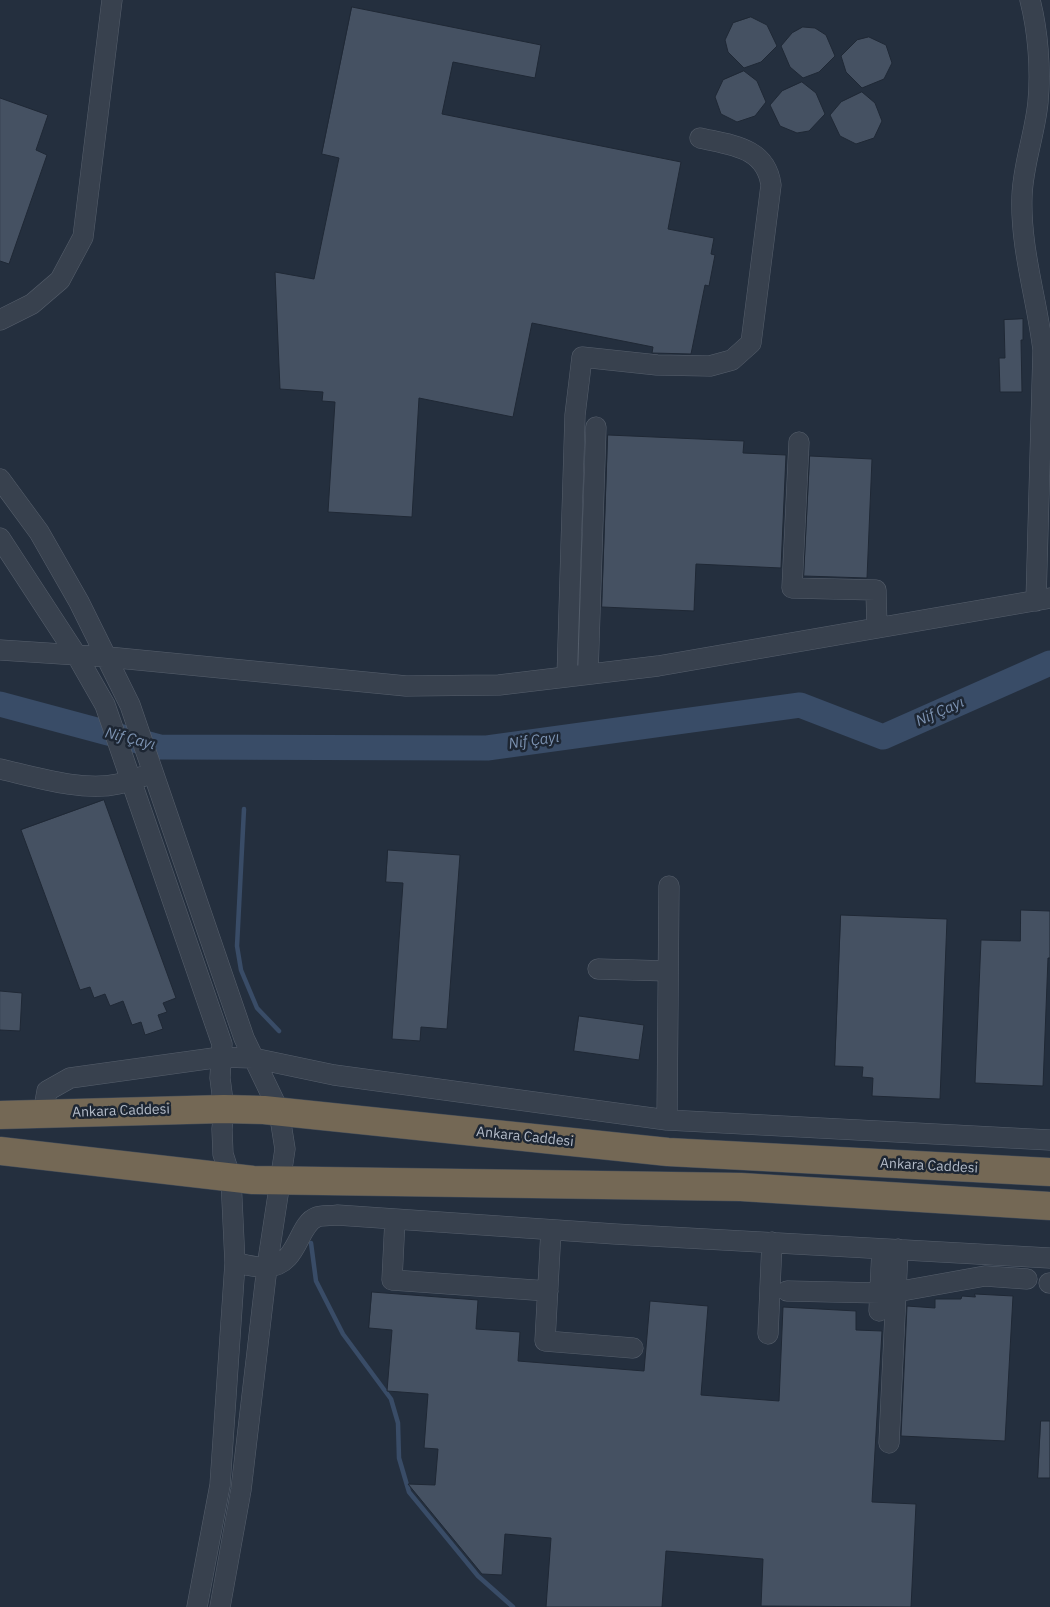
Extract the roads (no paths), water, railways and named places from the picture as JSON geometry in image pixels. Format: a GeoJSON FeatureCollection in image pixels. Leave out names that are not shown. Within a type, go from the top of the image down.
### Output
{"type":"FeatureCollection","features":[{"type":"Feature","properties":{"kind":"highway","name":"Ankara Caddesi"},"geometry":{"type":"LineString","coordinates":[[0,1115],[224,1108],[279,1111],[668,1152],[1050,1172]]}},
{"type":"Feature","properties":{"kind":"highway"},"geometry":{"type":"LineString","coordinates":[[0,1151],[231,1179],[741,1187],[1050,1206]]}},
{"type":"Feature","properties":{"kind":"street"},"geometry":{"type":"LineString","coordinates":[[0,320],[32,304],[60,280],[83,237],[112,0]]}},
{"type":"Feature","properties":{"kind":"street"},"geometry":{"type":"LineString","coordinates":[[0,650],[108,657],[406,686],[499,686],[658,666],[1043,600],[1043,350],[1038,309],[1024,250],[1022,195],[1038,102],[1037,26],[1030,0]]}},
{"type":"Feature","properties":{"kind":"street"},"geometry":{"type":"LineString","coordinates":[[567,677],[575,414],[582,357],[657,365],[710,366],[732,360],[751,343],[771,186],[770,178],[759,158],[746,149],[700,138]]}},
{"type":"Feature","properties":{"kind":"street"},"geometry":{"type":"LineString","coordinates":[[588,674],[596,427]]}},
{"type":"Feature","properties":{"kind":"street"},"geometry":{"type":"LineString","coordinates":[[799,442],[792,588],[876,590],[877,628]]}},
{"type":"Feature","properties":{"kind":"street"},"geometry":{"type":"LineString","coordinates":[[0,479],[39,532],[108,657],[130,705],[241,1029],[279,1111],[286,1149],[267,1267],[241,1490],[220,1607]]}},
{"type":"Feature","properties":{"kind":"street"},"geometry":{"type":"LineString","coordinates":[[0,538],[76,656],[104,705],[222,1044],[220,1078],[224,1108],[222,1129],[223,1154],[231,1179],[235,1263],[220,1486],[197,1607]]}},
{"type":"Feature","properties":{"kind":"street"},"geometry":{"type":"LineString","coordinates":[[0,769],[49,780],[91,786],[117,784],[131,780],[150,765]]}},
{"type":"Feature","properties":{"kind":"street"},"geometry":{"type":"LineString","coordinates":[[667,1120],[669,886]]}},
{"type":"Feature","properties":{"kind":"street"},"geometry":{"type":"LineString","coordinates":[[598,969],[668,971]]}},
{"type":"Feature","properties":{"kind":"street"},"geometry":{"type":"LineString","coordinates":[[43,1114],[47,1091],[70,1078],[221,1057],[253,1058],[334,1075],[667,1120],[1050,1140]]}},
{"type":"Feature","properties":{"kind":"street"},"geometry":{"type":"LineString","coordinates":[[235,1263],[267,1267],[283,1262],[298,1244],[306,1226],[316,1218],[337,1215],[551,1230],[1050,1258]]}},
{"type":"Feature","properties":{"kind":"street"},"geometry":{"type":"LineString","coordinates":[[394,1219],[392,1280],[548,1291]]}},
{"type":"Feature","properties":{"kind":"street"},"geometry":{"type":"LineString","coordinates":[[551,1230],[545,1341],[634,1348]]}},
{"type":"Feature","properties":{"kind":"street"},"geometry":{"type":"LineString","coordinates":[[768,1334],[772,1242]]}},
{"type":"Feature","properties":{"kind":"street"},"geometry":{"type":"LineString","coordinates":[[889,1443],[885,1299],[890,1249]]}},
{"type":"Feature","properties":{"kind":"street"},"geometry":{"type":"LineString","coordinates":[[787,1291],[885,1299],[985,1276],[1027,1280]]}},
{"type":"Feature","properties":{"kind":"waterway","name":"Nif Çayı"},"geometry":{"type":"LineString","coordinates":[[0,704],[160,747],[487,748],[800,705],[883,737],[1050,663]]}},
{"type":"Feature","properties":{"kind":"waterway"},"geometry":{"type":"LineString","coordinates":[[244,809],[237,946],[241,970],[257,1008],[279,1031]]}},
{"type":"Feature","properties":{"kind":"waterway"},"geometry":{"type":"LineString","coordinates":[[311,1243],[316,1281],[343,1334],[391,1399],[398,1423],[399,1458],[409,1492],[478,1576],[513,1607]]}}]}
